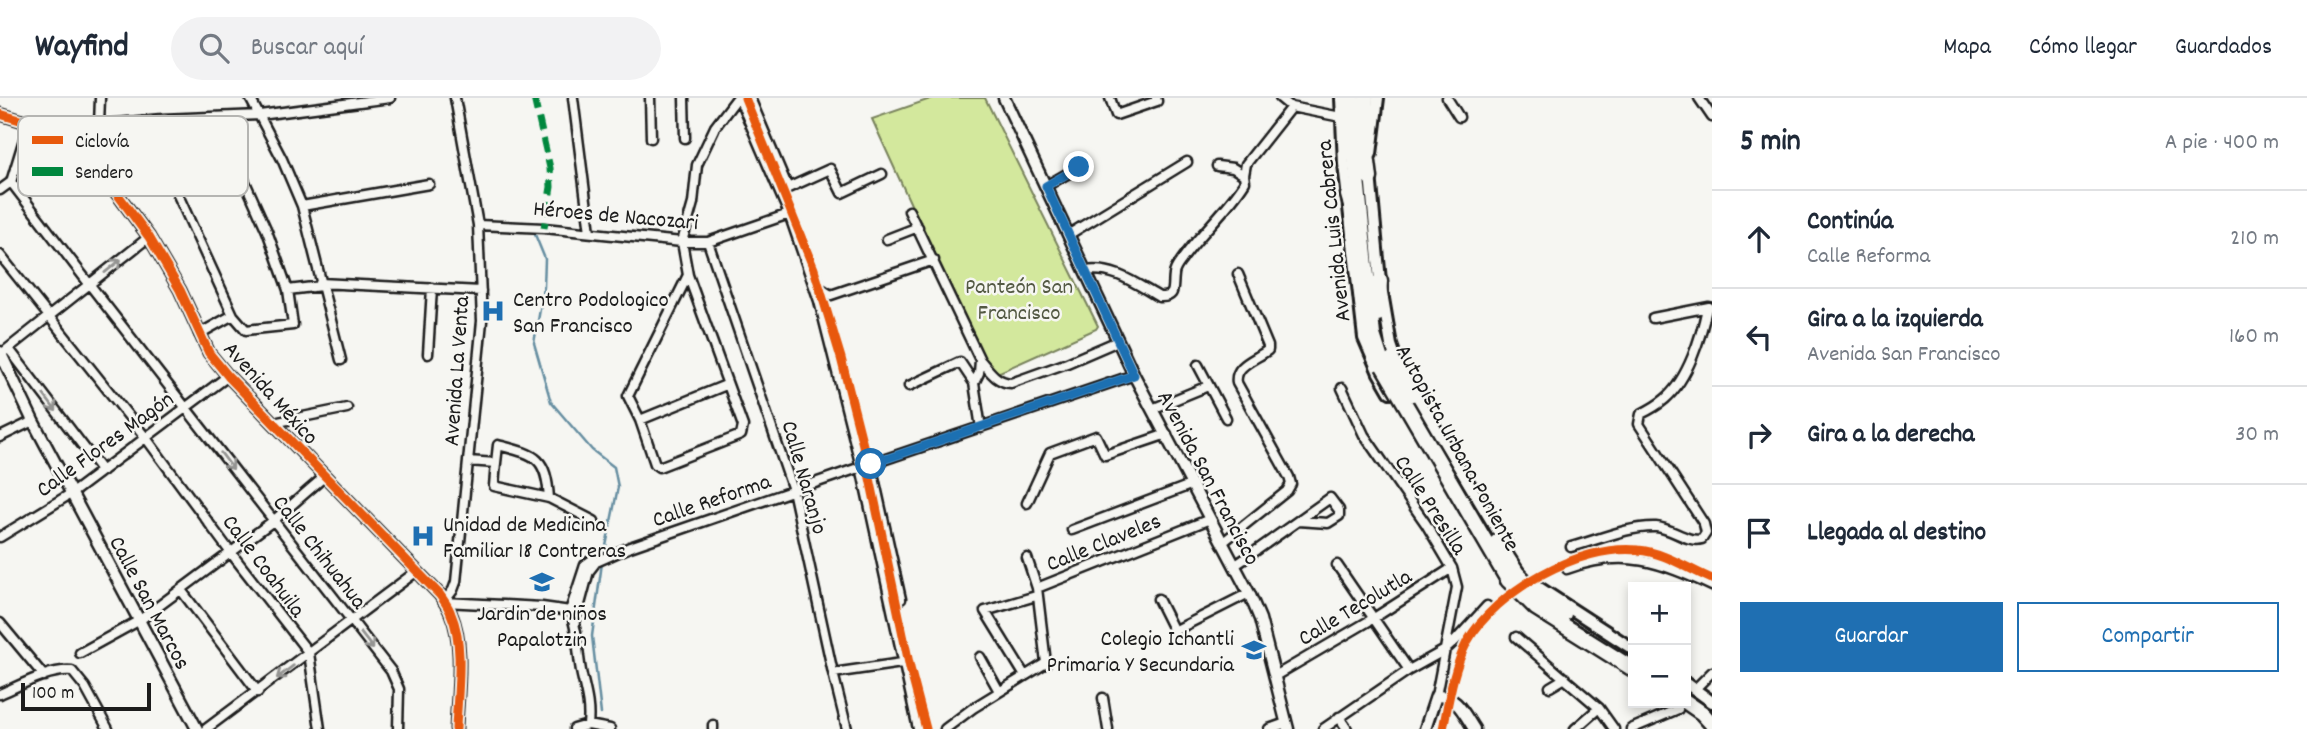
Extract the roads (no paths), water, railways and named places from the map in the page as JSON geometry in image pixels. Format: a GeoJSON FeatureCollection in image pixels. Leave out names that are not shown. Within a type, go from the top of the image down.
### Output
{"type":"FeatureCollection","features":[{"type":"Feature","properties":{"kind":"highway","name":"Autopista Urbana Poniente"},"geometry":{"type":"LineString","coordinates":[[1352,98],[1353,139],[1375,315],[1387,363],[1508,580],[1536,608],[1628,668]]}},
{"type":"Feature","properties":{"kind":"highway","name":"Autopista Urbana Poniente"},"geometry":{"type":"LineString","coordinates":[[1360,98],[1360,138],[1375,315]]}},
{"type":"Feature","properties":{"kind":"highway"},"geometry":{"type":"LineString","coordinates":[[1366,98],[1365,138],[1370,178]]}},
{"type":"Feature","properties":{"kind":"highway"},"geometry":{"type":"LineString","coordinates":[[1371,154],[1369,135],[1375,98]]}},
{"type":"Feature","properties":{"kind":"highway"},"geometry":{"type":"LineString","coordinates":[[1348,195],[1354,214],[1362,292],[1375,315]]}},
{"type":"Feature","properties":{"kind":"highway"},"geometry":{"type":"LineString","coordinates":[[1375,315],[1380,281]]}},
{"type":"Feature","properties":{"kind":"highway","name":"Autopista Urbana Poniente"},"geometry":{"type":"LineString","coordinates":[[1387,363],[1517,573],[1541,598],[1628,655]]}},
{"type":"Feature","properties":{"kind":"highway"},"geometry":{"type":"LineString","coordinates":[[1691,699],[1712,711]]}},
{"type":"Feature","properties":{"kind":"highway"},"geometry":{"type":"LineString","coordinates":[[1691,702],[1711,727]]}},
{"type":"Feature","properties":{"kind":"main road","name":"Avenida Luis Cabrera"},"geometry":{"type":"LineString","coordinates":[[1341,98],[1348,195]]}},
{"type":"Feature","properties":{"kind":"main road","name":"Avenida Luis Cabrera"},"geometry":{"type":"LineString","coordinates":[[1371,154],[1370,178],[1380,281],[1391,345],[1398,366],[1523,573],[1535,586],[1628,646]]}},
{"type":"Feature","properties":{"kind":"main road","name":"Avenida Luis Cabrera"},"geometry":{"type":"LineString","coordinates":[[1362,292],[1364,338],[1379,373],[1486,556],[1525,605],[1628,668]]}},
{"type":"Feature","properties":{"kind":"main road"},"geometry":{"type":"LineString","coordinates":[[1486,556],[1504,542]]}},
{"type":"Feature","properties":{"kind":"main road"},"geometry":{"type":"LineString","coordinates":[[1691,697],[1712,702]]}},
{"type":"Feature","properties":{"kind":"street"},"geometry":{"type":"LineString","coordinates":[[99,116],[100,98]]}},
{"type":"Feature","properties":{"kind":"street"},"geometry":{"type":"LineString","coordinates":[[250,98],[282,159],[302,206],[341,360]]}},
{"type":"Feature","properties":{"kind":"street"},"geometry":{"type":"LineString","coordinates":[[238,116],[260,115],[334,102],[390,98]]}},
{"type":"Feature","properties":{"kind":"street","name":"Avenida La Venta"},"geometry":{"type":"LineString","coordinates":[[444,602],[456,582],[482,321],[478,225],[455,98]]}},
{"type":"Feature","properties":{"kind":"street"},"geometry":{"type":"LineString","coordinates":[[573,98],[590,232]]}},
{"type":"Feature","properties":{"kind":"street"},"geometry":{"type":"LineString","coordinates":[[650,98],[651,138]]}},
{"type":"Feature","properties":{"kind":"street"},"geometry":{"type":"LineString","coordinates":[[684,98],[685,138]]}},
{"type":"Feature","properties":{"kind":"street"},"geometry":{"type":"LineString","coordinates":[[688,275],[628,396],[640,420],[655,464],[659,467],[741,435],[743,426],[688,275],[682,242],[693,202],[697,165],[715,127],[738,98],[789,214],[819,301],[901,598]]}},
{"type":"Feature","properties":{"kind":"street"},"geometry":{"type":"LineString","coordinates":[[750,98],[788,188],[830,169],[842,193],[882,174]]}},
{"type":"Feature","properties":{"kind":"street","name":"Avenida San Francisco"},"geometry":{"type":"LineString","coordinates":[[1004,98],[1134,375],[1261,619],[1287,726]]}},
{"type":"Feature","properties":{"kind":"street"},"geometry":{"type":"LineString","coordinates":[[1110,98],[1116,115],[1157,101],[1156,98]]}},
{"type":"Feature","properties":{"kind":"street"},"geometry":{"type":"LineString","coordinates":[[1280,98],[1291,107],[1341,117]]}},
{"type":"Feature","properties":{"kind":"street"},"geometry":{"type":"LineString","coordinates":[[1447,98],[1459,117]]}},
{"type":"Feature","properties":{"kind":"street"},"geometry":{"type":"LineString","coordinates":[[1699,98],[1712,117]]}},
{"type":"Feature","properties":{"kind":"street"},"geometry":{"type":"LineString","coordinates":[[1085,271],[1111,271],[1159,297],[1168,298],[1175,285],[1174,272],[1187,252],[1237,195],[1245,182],[1246,164],[1291,107]]}},
{"type":"Feature","properties":{"kind":"street","name":"Avenida México"},"geometry":{"type":"LineString","coordinates":[[0,114],[18,120]]}},
{"type":"Feature","properties":{"kind":"street"},"geometry":{"type":"LineString","coordinates":[[0,190],[11,182],[18,159]]}},
{"type":"Feature","properties":{"kind":"street"},"geometry":{"type":"LineString","coordinates":[[1068,235],[1187,162]]}},
{"type":"Feature","properties":{"kind":"street"},"geometry":{"type":"LineString","coordinates":[[1217,166],[1233,168],[1244,175]]}},
{"type":"Feature","properties":{"kind":"street"},"geometry":{"type":"LineString","coordinates":[[1046,186],[1079,167]]}},
{"type":"Feature","properties":{"kind":"street","name":"Calle Chihuahua"},"geometry":{"type":"LineString","coordinates":[[11,182],[18,191]]}},
{"type":"Feature","properties":{"kind":"street"},"geometry":{"type":"LineString","coordinates":[[302,206],[429,184]]}},
{"type":"Feature","properties":{"kind":"street"},"geometry":{"type":"LineString","coordinates":[[178,196],[233,315],[246,330],[293,325],[288,290],[267,231],[248,189]]}},
{"type":"Feature","properties":{"kind":"street","name":"Calle Chihuahua"},"geometry":{"type":"LineString","coordinates":[[22,196],[396,679],[398,729]]}},
{"type":"Feature","properties":{"kind":"street","name":"Avenida México"},"geometry":{"type":"LineString","coordinates":[[119,196],[149,237],[180,290],[209,353],[444,602],[451,614],[457,640],[456,729]]}},
{"type":"Feature","properties":{"kind":"street"},"geometry":{"type":"LineString","coordinates":[[909,211],[980,360],[997,379],[1011,383],[1118,341]]}},
{"type":"Feature","properties":{"kind":"street","name":"Héroes de Nacozari"},"geometry":{"type":"LineString","coordinates":[[478,225],[708,242],[789,214]]}},
{"type":"Feature","properties":{"kind":"street"},"geometry":{"type":"LineString","coordinates":[[887,239],[918,227]]}},
{"type":"Feature","properties":{"kind":"street"},"geometry":{"type":"LineString","coordinates":[[102,471],[2,352],[149,237]]}},
{"type":"Feature","properties":{"kind":"street","name":"Calle Naranjo"},"geometry":{"type":"LineString","coordinates":[[708,242],[793,490],[847,729]]}},
{"type":"Feature","properties":{"kind":"street","name":"Calle Coahuila"},"geometry":{"type":"LineString","coordinates":[[0,255],[146,438],[309,653],[320,729]]}},
{"type":"Feature","properties":{"kind":"street"},"geometry":{"type":"LineString","coordinates":[[820,288],[831,295],[934,260]]}},
{"type":"Feature","properties":{"kind":"street"},"geometry":{"type":"LineString","coordinates":[[1222,543],[1287,491],[1291,484],[1237,383],[1236,375],[1239,369],[1268,350],[1238,274]]}},
{"type":"Feature","properties":{"kind":"street"},"geometry":{"type":"LineString","coordinates":[[288,290],[320,284],[481,291]]}},
{"type":"Feature","properties":{"kind":"street"},"geometry":{"type":"LineString","coordinates":[[428,354],[432,288]]}},
{"type":"Feature","properties":{"kind":"street"},"geometry":{"type":"LineString","coordinates":[[1571,547],[1639,528],[1658,527],[1695,541],[1702,539],[1706,533],[1704,524],[1639,424],[1641,414],[1665,399],[1674,389],[1691,359],[1709,307],[1653,318]]}},
{"type":"Feature","properties":{"kind":"street"},"geometry":{"type":"LineString","coordinates":[[199,334],[233,315]]}},
{"type":"Feature","properties":{"kind":"street","name":"Calle San Marcos"},"geometry":{"type":"LineString","coordinates":[[2,352],[33,421],[197,729]]}},
{"type":"Feature","properties":{"kind":"street"},"geometry":{"type":"LineString","coordinates":[[974,383],[979,373],[980,360]]}},
{"type":"Feature","properties":{"kind":"street"},"geometry":{"type":"LineString","coordinates":[[909,386],[960,362],[974,383],[981,428]]}},
{"type":"Feature","properties":{"kind":"street"},"geometry":{"type":"LineString","coordinates":[[1198,365],[1226,418]]}},
{"type":"Feature","properties":{"kind":"street","name":"Calle Reforma"},"geometry":{"type":"LineString","coordinates":[[594,562],[793,490],[1134,375]]}},
{"type":"Feature","properties":{"kind":"street","name":"Calle Flores Magón"},"geometry":{"type":"LineString","coordinates":[[0,537],[72,494],[228,376]]}},
{"type":"Feature","properties":{"kind":"street"},"geometry":{"type":"LineString","coordinates":[[640,420],[726,385]]}},
{"type":"Feature","properties":{"kind":"street"},"geometry":{"type":"LineString","coordinates":[[1152,409],[1208,386]]}},
{"type":"Feature","properties":{"kind":"street","name":"Calle Presilla"},"geometry":{"type":"LineString","coordinates":[[1342,388],[1364,435],[1426,524],[1452,568],[1457,587],[1436,696]]}},
{"type":"Feature","properties":{"kind":"street"},"geometry":{"type":"LineString","coordinates":[[273,423],[347,408]]}},
{"type":"Feature","properties":{"kind":"street"},"geometry":{"type":"LineString","coordinates":[[0,437],[33,421]]}},
{"type":"Feature","properties":{"kind":"street"},"geometry":{"type":"LineString","coordinates":[[1027,503],[1050,453],[1097,436],[1105,455],[1167,434]]}},
{"type":"Feature","properties":{"kind":"street"},"geometry":{"type":"LineString","coordinates":[[549,498],[548,478],[533,454],[498,445],[494,486],[549,498],[594,521]]}},
{"type":"Feature","properties":{"kind":"street"},"geometry":{"type":"LineString","coordinates":[[468,461],[496,463]]}},
{"type":"Feature","properties":{"kind":"street"},"geometry":{"type":"LineString","coordinates":[[866,465],[902,663],[918,729]]}},
{"type":"Feature","properties":{"kind":"street"},"geometry":{"type":"LineString","coordinates":[[80,653],[140,620],[273,521],[324,477]]}},
{"type":"Feature","properties":{"kind":"street"},"geometry":{"type":"LineString","coordinates":[[1072,530],[1193,484]]}},
{"type":"Feature","properties":{"kind":"street"},"geometry":{"type":"LineString","coordinates":[[1234,566],[1330,498],[1339,510],[1339,516],[1328,523],[1298,521]]}},
{"type":"Feature","properties":{"kind":"street","name":"Calle Claveles"},"geometry":{"type":"LineString","coordinates":[[945,729],[999,691],[1046,663],[1037,592],[1210,519]]}},
{"type":"Feature","properties":{"kind":"street"},"geometry":{"type":"LineString","coordinates":[[1025,676],[985,611],[1037,592],[1027,558]]}},
{"type":"Feature","properties":{"kind":"street"},"geometry":{"type":"LineString","coordinates":[[1567,569],[1606,559],[1639,559],[1667,566],[1712,586]]}},
{"type":"Feature","properties":{"kind":"street"},"geometry":{"type":"LineString","coordinates":[[588,725],[587,694],[575,623],[569,611],[585,565],[594,562]]}},
{"type":"Feature","properties":{"kind":"street"},"geometry":{"type":"LineString","coordinates":[[575,623],[594,562]]}},
{"type":"Feature","properties":{"kind":"street"},"geometry":{"type":"LineString","coordinates":[[1337,565],[1409,670]]}},
{"type":"Feature","properties":{"kind":"street","name":"Calle Tecolutla"},"geometry":{"type":"LineString","coordinates":[[1275,676],[1452,568]]}},
{"type":"Feature","properties":{"kind":"street"},"geometry":{"type":"LineString","coordinates":[[206,729],[417,571]]}},
{"type":"Feature","properties":{"kind":"street"},"geometry":{"type":"LineString","coordinates":[[181,590],[258,692]]}},
{"type":"Feature","properties":{"kind":"street"},"geometry":{"type":"LineString","coordinates":[[1158,599],[1174,631],[1249,593]]}},
{"type":"Feature","properties":{"kind":"street"},"geometry":{"type":"LineString","coordinates":[[444,602],[569,611]]}},
{"type":"Feature","properties":{"kind":"street"},"geometry":{"type":"LineString","coordinates":[[1323,729],[1409,670],[1445,650],[1488,606]]}},
{"type":"Feature","properties":{"kind":"street"},"geometry":{"type":"LineString","coordinates":[[0,623],[44,676]]}},
{"type":"Feature","properties":{"kind":"street"},"geometry":{"type":"LineString","coordinates":[[1516,637],[1599,708],[1614,729]]}},
{"type":"Feature","properties":{"kind":"street"},"geometry":{"type":"LineString","coordinates":[[980,657],[999,691]]}},
{"type":"Feature","properties":{"kind":"street"},"geometry":{"type":"LineString","coordinates":[[833,673],[902,663]]}},
{"type":"Feature","properties":{"kind":"street"},"geometry":{"type":"LineString","coordinates":[[0,694],[44,676],[72,671],[86,687],[108,729]]}},
{"type":"Feature","properties":{"kind":"street"},"geometry":{"type":"LineString","coordinates":[[1691,691],[1712,672]]}},
{"type":"Feature","properties":{"kind":"street"},"geometry":{"type":"LineString","coordinates":[[1550,687],[1565,678]]}},
{"type":"Feature","properties":{"kind":"street"},"geometry":{"type":"LineString","coordinates":[[1425,729],[1436,696],[1449,697],[1458,704],[1474,729]]}},
{"type":"Feature","properties":{"kind":"street"},"geometry":{"type":"LineString","coordinates":[[1102,698],[1108,729]]}},
{"type":"Feature","properties":{"kind":"street"},"geometry":{"type":"LineString","coordinates":[[1574,729],[1599,708]]}},
{"type":"Feature","properties":{"kind":"street"},"geometry":{"type":"LineString","coordinates":[[1632,729],[1666,708]]}},
{"type":"Feature","properties":{"kind":"street"},"geometry":{"type":"LineString","coordinates":[[1339,717],[1347,729]]}},
{"type":"Feature","properties":{"kind":"street"},"geometry":{"type":"LineString","coordinates":[[574,729],[588,725],[610,729]]}},
{"type":"Feature","properties":{"kind":"street"},"geometry":{"type":"LineString","coordinates":[[1269,729],[1287,726]]}},
{"type":"Feature","properties":{"kind":"waterway"},"geometry":{"type":"LineString","coordinates":[[534,232],[545,259],[544,287],[534,343],[551,402],[592,450],[614,467],[618,487],[604,556]]}},
{"type":"Feature","properties":{"kind":"waterway"},"geometry":{"type":"LineString","coordinates":[[601,714],[592,636],[602,563]]}},
{"type":"Feature","properties":{"kind":"place","name":"Centro Podologico San Francisco"},"geometry":{"type":"Point","coordinates":[493,311]}},
{"type":"Feature","properties":{"kind":"place","name":"Unidad de Medicina Familiar 18 Contreras"},"geometry":{"type":"Point","coordinates":[423,536]}},
{"type":"Feature","properties":{"kind":"place","name":"Jardin de niños Papalotzin"},"geometry":{"type":"Point","coordinates":[542,582]}},
{"type":"Feature","properties":{"kind":"place","name":"Colegio Ichantli Primaria Y Secundaria"},"geometry":{"type":"Point","coordinates":[1254,650]}},
{"type":"Feature","properties":{"kind":"park label","name":"Panteón San Francisco"},"geometry":{"type":"Point","coordinates":[1019,298]}}]}
